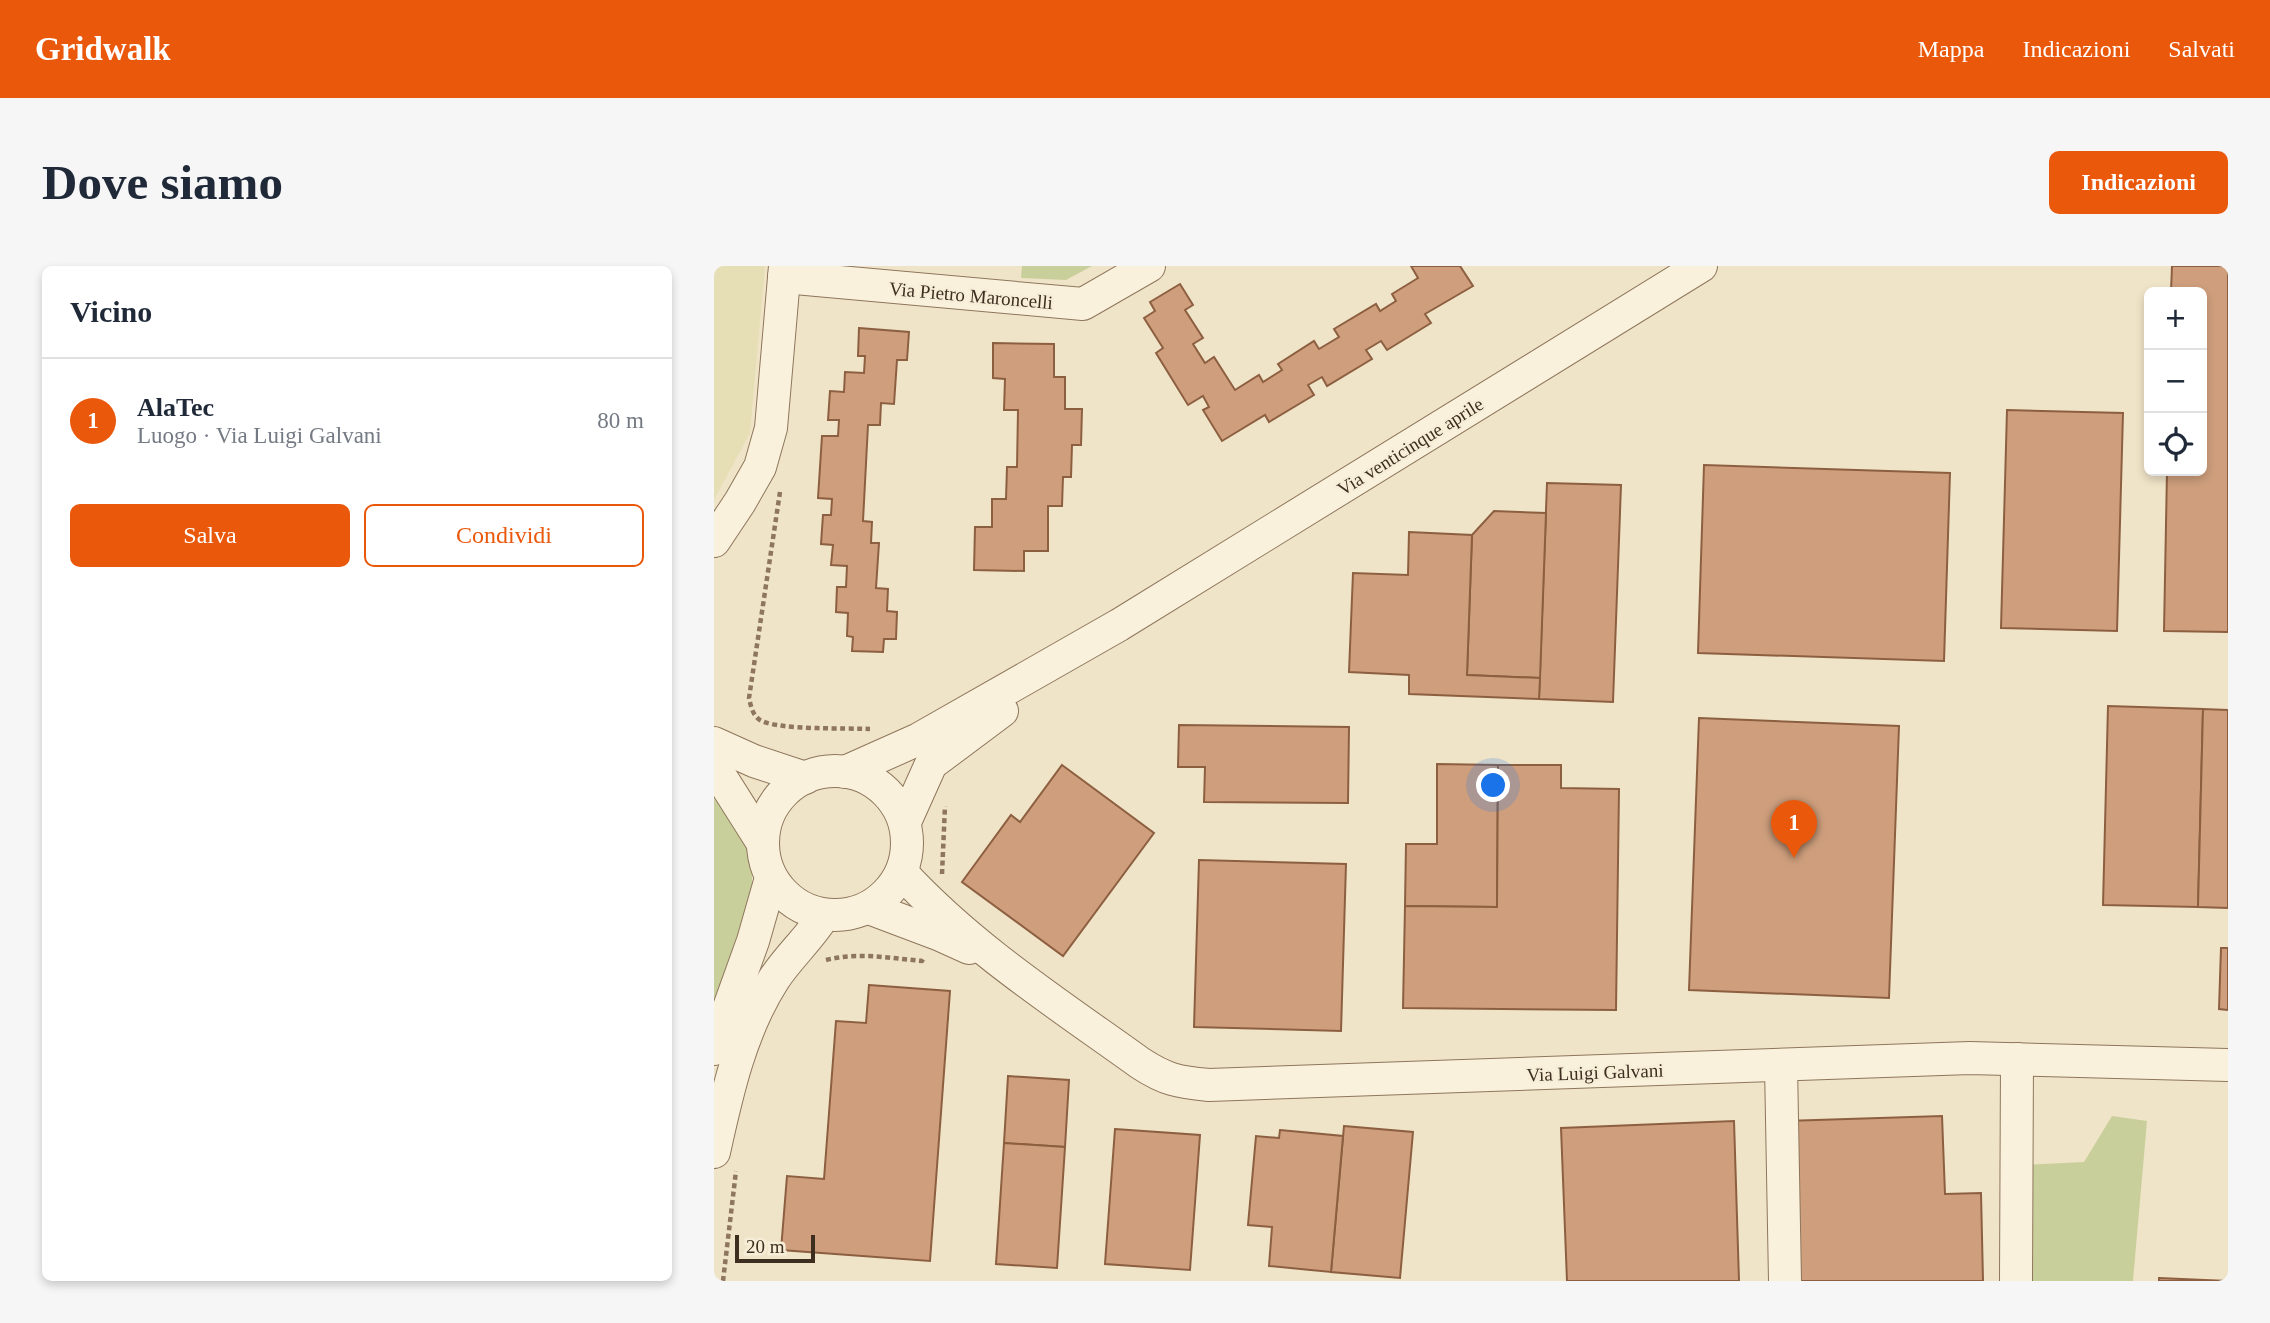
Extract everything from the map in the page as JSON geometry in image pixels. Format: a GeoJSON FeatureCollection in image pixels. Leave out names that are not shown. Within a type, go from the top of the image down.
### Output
{"type":"FeatureCollection","features":[{"type":"Feature","properties":{"kind":"street","name":"Via Pietro Maroncelli"},"geometry":{"type":"LineString","coordinates":[[784,272],[1083,304],[1149,266]]}},
{"type":"Feature","properties":{"kind":"street","name":"Via venticinque aprile"},"geometry":{"type":"LineString","coordinates":[[845,772],[919,739],[1119,625],[1701,266]]}},
{"type":"Feature","properties":{"kind":"street"},"geometry":{"type":"LineString","coordinates":[[716,537],[760,467],[771,428],[784,272]]}},
{"type":"Feature","properties":{"kind":"street","name":"Via venticinque aprile"},"geometry":{"type":"LineString","coordinates":[[905,822],[931,764],[1119,625]]}},
{"type":"Feature","properties":{"kind":"street"},"geometry":{"type":"LineString","coordinates":[[714,743],[754,761],[805,778]]}},
{"type":"Feature","properties":{"kind":"street"},"geometry":{"type":"LineString","coordinates":[[714,766],[762,842]]}},
{"type":"Feature","properties":{"kind":"street"},"geometry":{"type":"LineString","coordinates":[[824,772],[845,772],[871,780],[892,798],[905,822],[907,856],[902,873],[888,893],[869,908],[847,915],[824,915],[793,903],[771,878],[764,861],[764,828],[783,793],[805,778],[824,772]]}},
{"type":"Feature","properties":{"kind":"street","name":"Via Luigi Galvani"},"geometry":{"type":"LineString","coordinates":[[902,873],[941,912],[999,962],[1140,1063],[1177,1082],[1209,1085],[1970,1058],[2228,1065]]}},
{"type":"Feature","properties":{"kind":"street"},"geometry":{"type":"LineString","coordinates":[[714,1049],[753,942],[771,878]]}},
{"type":"Feature","properties":{"kind":"street","name":"Via Luigi Galvani"},"geometry":{"type":"LineString","coordinates":[[869,908],[938,934],[999,962]]}},
{"type":"Feature","properties":{"kind":"street"},"geometry":{"type":"LineString","coordinates":[[714,1152],[752,1019],[775,977],[824,915]]}},
{"type":"Feature","properties":{"kind":"street"},"geometry":{"type":"LineString","coordinates":[[2016,1281],[2017,1059]]}},
{"type":"Feature","properties":{"kind":"street"},"geometry":{"type":"LineString","coordinates":[[1781,1065],[1786,1281]]}},
{"type":"Feature","properties":{"kind":"shaded area"},"geometry":{"type":"Polygon","coordinates":[[[714,266],[765,266],[750,433],[714,500],[714,266]]]}},
{"type":"Feature","properties":{"kind":"green space"},"geometry":{"type":"Polygon","coordinates":[[[1022,266],[1092,266],[1066,280],[1021,278],[1022,266]]]}},
{"type":"Feature","properties":{"kind":"green space"},"geometry":{"type":"Polygon","coordinates":[[[714,780],[745,827],[752,860],[752,887],[750,913],[714,1007],[714,780]]]}},
{"type":"Feature","properties":{"kind":"green space"},"geometry":{"type":"Polygon","coordinates":[[[2112,1116],[2147,1121],[2133,1281],[2026,1281],[2024,1165],[2084,1162],[2112,1116]]]}},
{"type":"Feature","properties":{"kind":"building"},"geometry":{"type":"Polygon","coordinates":[[[1411,266],[1460,266],[1473,286],[1425,314],[1431,323],[1387,350],[1381,341],[1366,350],[1372,359],[1327,386],[1322,377],[1308,385],[1314,395],[1269,422],[1265,415],[1222,441],[1203,410],[1209,407],[1203,396],[1188,405],[1156,353],[1163,348],[1144,318],[1155,311],[1150,302],[1180,284],[1193,305],[1185,310],[1203,338],[1193,344],[1205,363],[1214,357],[1235,390],[1259,375],[1263,382],[1282,370],[1278,364],[1314,341],[1319,349],[1339,337],[1334,329],[1376,304],[1380,311],[1396,301],[1392,294],[1418,278],[1411,266]]]}},
{"type":"Feature","properties":{"kind":"building"},"geometry":{"type":"Polygon","coordinates":[[[2172,266],[2228,266],[2228,632],[2164,631],[2167,476],[2207,476],[2207,287],[2171,287],[2172,266]]]}},
{"type":"Feature","properties":{"kind":"building"},"geometry":{"type":"Polygon","coordinates":[[[859,328],[909,332],[907,360],[897,360],[894,404],[881,403],[880,425],[868,425],[863,521],[872,522],[871,543],[879,543],[876,588],[888,589],[887,611],[897,612],[896,639],[884,639],[883,652],[852,651],[853,637],[847,636],[848,613],[836,612],[837,587],[846,587],[847,566],[831,565],[833,545],[821,544],[823,515],[831,515],[832,499],[818,498],[822,436],[838,436],[839,420],[828,420],[830,391],[844,392],[845,372],[864,373],[865,356],[858,356],[859,328]]]}},
{"type":"Feature","properties":{"kind":"building"},"geometry":{"type":"Polygon","coordinates":[[[993,343],[1054,344],[1054,377],[1065,377],[1065,409],[1082,409],[1081,445],[1072,445],[1071,477],[1063,477],[1062,506],[1048,506],[1048,551],[1024,551],[1024,571],[974,570],[975,527],[992,527],[992,499],[1006,499],[1007,467],[1017,467],[1018,410],[1004,410],[1005,379],[993,378],[993,343]]]}},
{"type":"Feature","properties":{"kind":"building"},"geometry":{"type":"Polygon","coordinates":[[[2007,410],[2123,413],[2117,631],[2001,628],[2007,410]]]}},
{"type":"Feature","properties":{"kind":"building"},"geometry":{"type":"Polygon","coordinates":[[[1704,465],[1950,473],[1944,661],[1698,653],[1704,465]]]}},
{"type":"Feature","properties":{"kind":"building"},"geometry":{"type":"Polygon","coordinates":[[[1547,483],[1621,485],[1613,702],[1539,699],[1547,483]]]}},
{"type":"Feature","properties":{"kind":"building"},"geometry":{"type":"Polygon","coordinates":[[[1494,511],[1546,513],[1540,678],[1467,675],[1472,535],[1494,511]]]}},
{"type":"Feature","properties":{"kind":"building"},"geometry":{"type":"Polygon","coordinates":[[[1409,532],[1472,535],[1467,675],[1540,678],[1539,699],[1409,694],[1409,675],[1349,672],[1353,573],[1408,575],[1409,532]]]}},
{"type":"Feature","properties":{"kind":"building"},"geometry":{"type":"Polygon","coordinates":[[[2108,706],[2203,709],[2198,907],[2103,905],[2108,706]]]}},
{"type":"Feature","properties":{"kind":"building"},"geometry":{"type":"Polygon","coordinates":[[[2203,709],[2228,710],[2228,908],[2198,907],[2203,709]]]}},
{"type":"Feature","properties":{"kind":"building"},"geometry":{"type":"Polygon","coordinates":[[[1699,718],[1899,726],[1889,998],[1689,990],[1699,718]]]}},
{"type":"Feature","properties":{"kind":"building"},"geometry":{"type":"Polygon","coordinates":[[[1179,725],[1349,727],[1348,803],[1204,802],[1205,767],[1178,767],[1179,725]]]}},
{"type":"Feature","properties":{"kind":"building"},"geometry":{"type":"Polygon","coordinates":[[[1437,764],[1498,765],[1497,907],[1405,906],[1406,844],[1437,844],[1437,764]]]}},
{"type":"Feature","properties":{"kind":"building"},"geometry":{"type":"Polygon","coordinates":[[[1062,765],[1154,833],[1063,956],[962,882],[1011,815],[1020,822],[1062,765]]]}},
{"type":"Feature","properties":{"kind":"building"},"geometry":{"type":"Polygon","coordinates":[[[1498,765],[1561,765],[1561,788],[1619,789],[1616,1010],[1403,1008],[1405,906],[1497,907],[1498,765]]]}},
{"type":"Feature","properties":{"kind":"building"},"geometry":{"type":"Polygon","coordinates":[[[1199,860],[1346,864],[1341,1031],[1194,1027],[1199,860]]]}},
{"type":"Feature","properties":{"kind":"building"},"geometry":{"type":"Polygon","coordinates":[[[2221,948],[2228,948],[2228,1010],[2219,1009],[2221,948]]]}},
{"type":"Feature","properties":{"kind":"building"},"geometry":{"type":"Polygon","coordinates":[[[869,985],[950,991],[930,1261],[781,1250],[787,1176],[824,1179],[836,1021],[866,1023],[869,985]]]}},
{"type":"Feature","properties":{"kind":"building"},"geometry":{"type":"Polygon","coordinates":[[[1008,1076],[1069,1080],[1065,1147],[1004,1143],[1008,1076]]]}},
{"type":"Feature","properties":{"kind":"building"},"geometry":{"type":"Polygon","coordinates":[[[1942,1116],[1945,1194],[1981,1193],[1983,1281],[1790,1281],[1785,1121],[1942,1116]]]}},
{"type":"Feature","properties":{"kind":"building"},"geometry":{"type":"Polygon","coordinates":[[[1734,1121],[1739,1281],[1567,1281],[1561,1128],[1734,1121]]]}},
{"type":"Feature","properties":{"kind":"building"},"geometry":{"type":"Polygon","coordinates":[[[1344,1126],[1413,1132],[1400,1278],[1331,1272],[1344,1126]]]}},
{"type":"Feature","properties":{"kind":"building"},"geometry":{"type":"Polygon","coordinates":[[[1115,1129],[1200,1135],[1190,1270],[1105,1264],[1115,1129]]]}},
{"type":"Feature","properties":{"kind":"building"},"geometry":{"type":"Polygon","coordinates":[[[1280,1130],[1343,1136],[1331,1272],[1269,1266],[1272,1227],[1248,1225],[1256,1136],[1279,1138],[1280,1130]]]}},
{"type":"Feature","properties":{"kind":"building"},"geometry":{"type":"Polygon","coordinates":[[[1004,1143],[1065,1147],[1057,1268],[996,1264],[1004,1143]]]}},
{"type":"Feature","properties":{"kind":"building"},"geometry":{"type":"Polygon","coordinates":[[[2159,1278],[2228,1281],[2159,1281],[2159,1278]]]}},
{"type":"Feature","properties":{"kind":"place","name":"AlaTec"},"geometry":{"type":"Point","coordinates":[1794,858]}}]}
